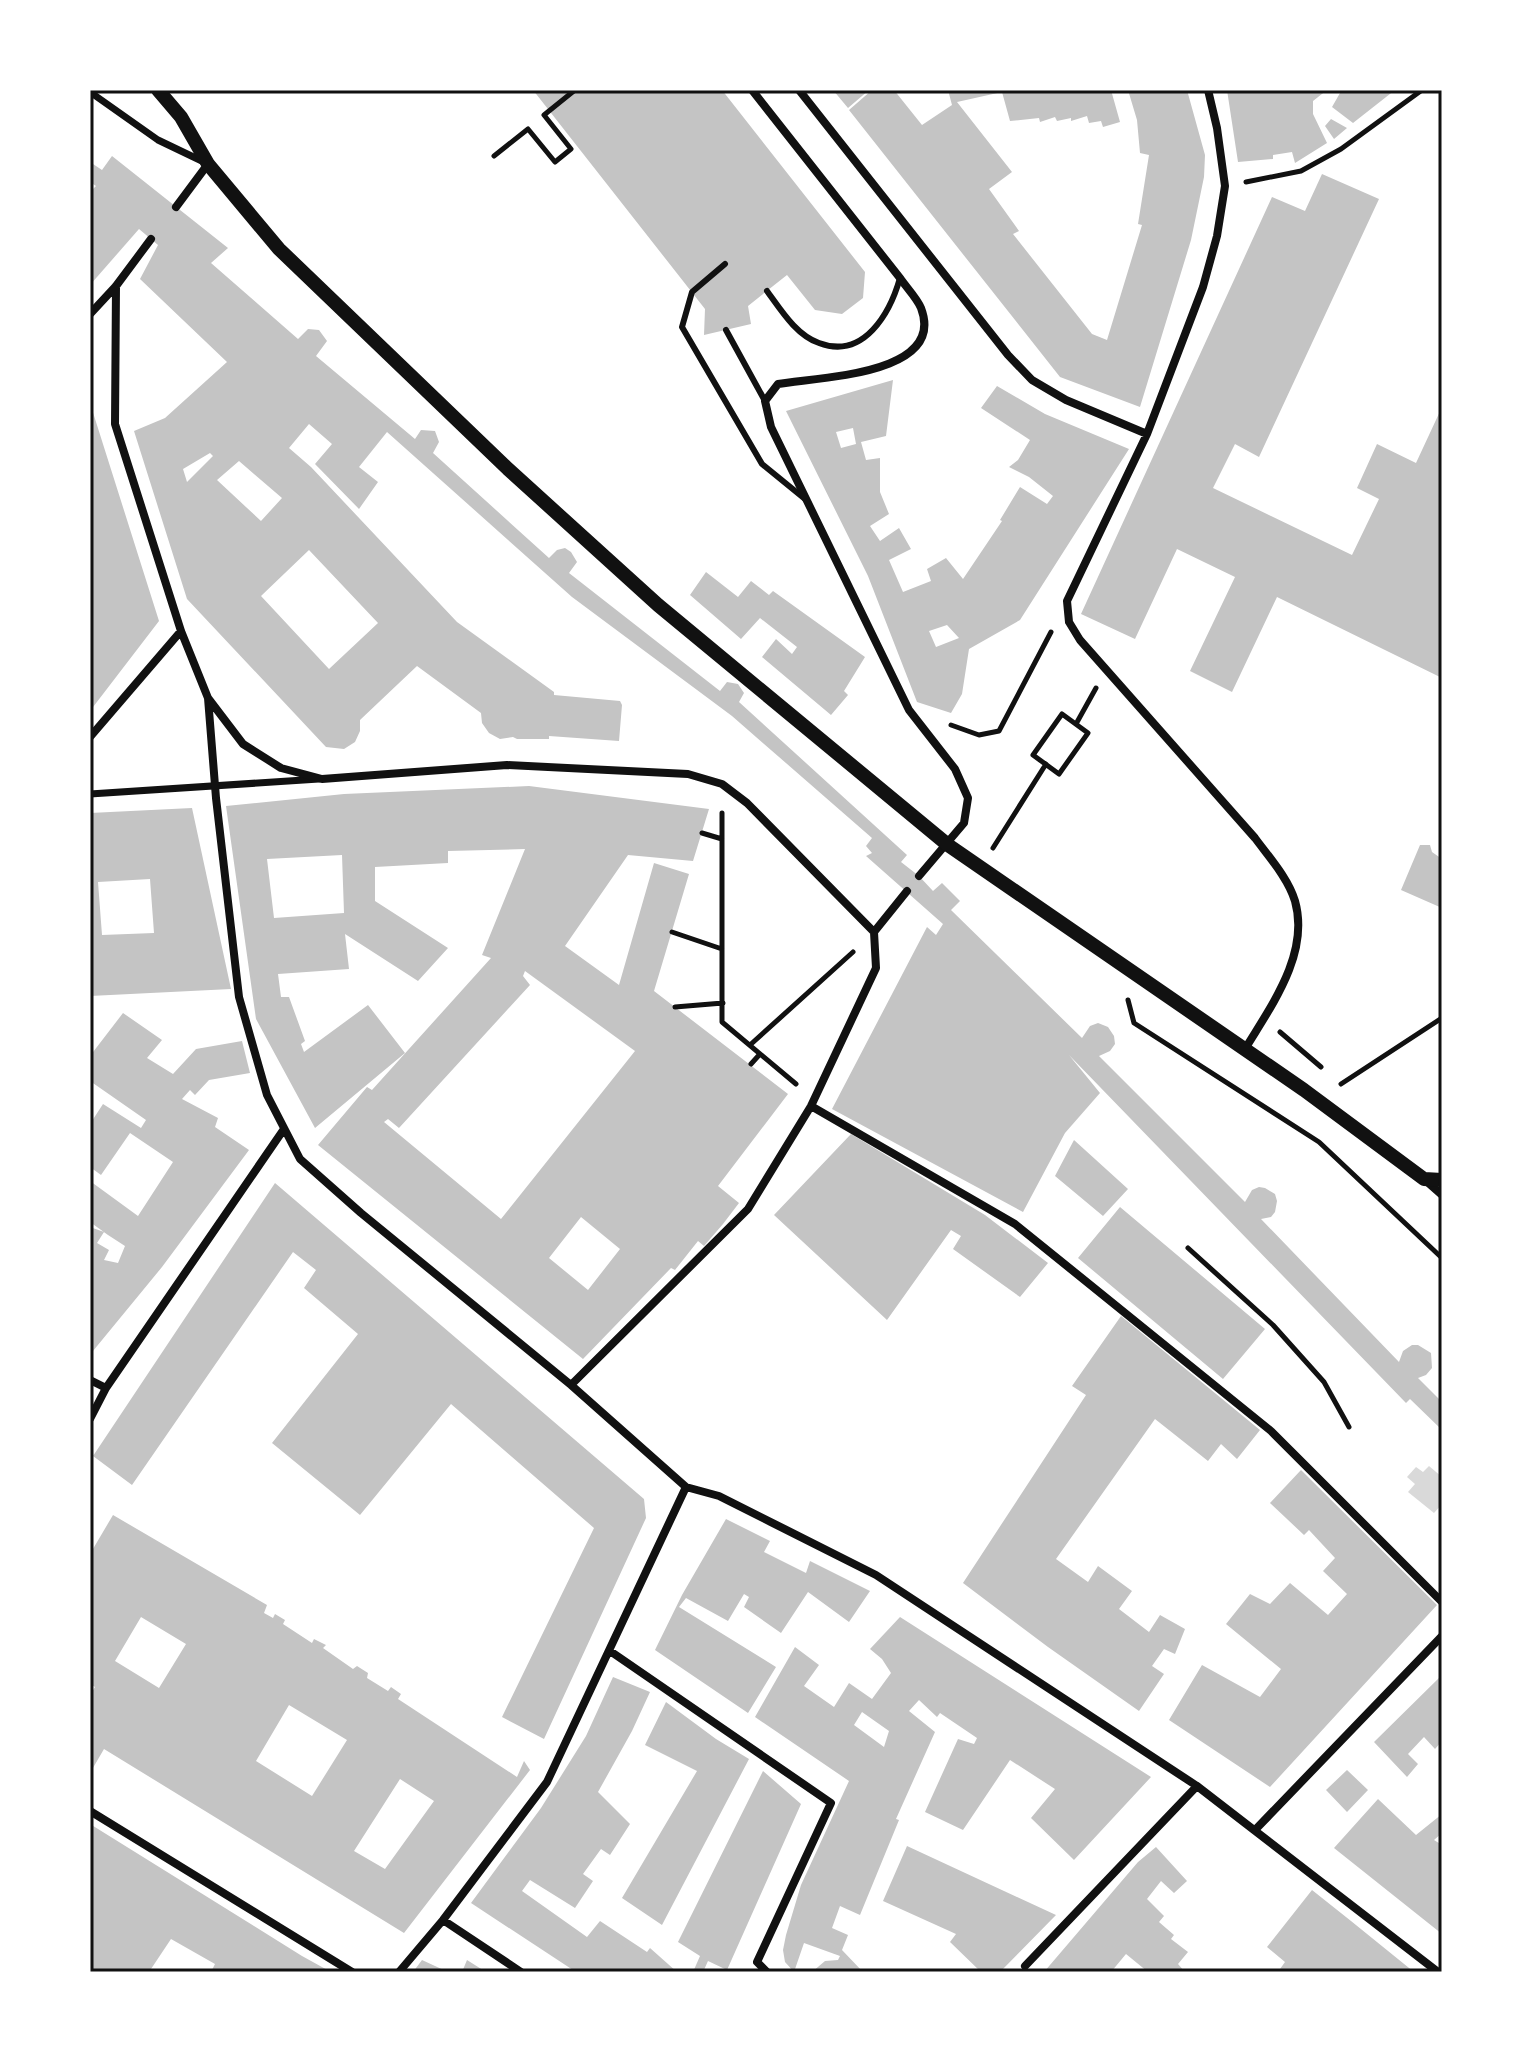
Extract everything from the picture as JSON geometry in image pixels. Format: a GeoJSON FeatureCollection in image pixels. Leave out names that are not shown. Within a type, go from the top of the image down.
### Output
{"type":"FeatureCollection","features":[{"type":"Feature","properties":{"kind":"street"},"geometry":{"type":"LineString","coordinates":[[158,90],[181,117],[208,164],[234,199],[279,249],[508,469],[658,605],[948,845],[1245,1049],[1442,1195]]}},
{"type":"Feature","properties":{"kind":"street"},"geometry":{"type":"LineString","coordinates":[[752,90],[922,309],[923,333],[910,353],[888,366],[842,376],[778,384],[765,401],[771,427],[909,710],[955,769],[968,798],[964,823],[919,876]]}},
{"type":"Feature","properties":{"kind":"street"},"geometry":{"type":"LineString","coordinates":[[799,90],[1008,355],[1032,380],[1066,400],[1147,434]]}},
{"type":"Feature","properties":{"kind":"street"},"geometry":{"type":"LineString","coordinates":[[1208,90],[1225,186],[1217,236],[1203,287],[1147,434],[1067,601],[1069,622],[1080,640],[1255,838],[1279,870],[1294,900],[1299,929],[1294,958],[1281,989],[1245,1049]]}},
{"type":"Feature","properties":{"kind":"street"},"geometry":{"type":"LineString","coordinates":[[90,92],[158,140],[208,164]]}},
{"type":"Feature","properties":{"kind":"street"},"geometry":{"type":"LineString","coordinates":[[176,207],[208,164]]}},
{"type":"Feature","properties":{"kind":"street"},"geometry":{"type":"LineString","coordinates":[[90,314],[116,286],[151,239]]}},
{"type":"Feature","properties":{"kind":"street"},"geometry":{"type":"LineString","coordinates":[[116,286],[115,424],[181,631],[208,698],[243,744],[281,768],[322,779]]}},
{"type":"Feature","properties":{"kind":"street"},"geometry":{"type":"LineString","coordinates":[[90,737],[181,631]]}},
{"type":"Feature","properties":{"kind":"street"},"geometry":{"type":"LineString","coordinates":[[208,698],[239,997],[267,1095],[300,1159],[571,1385],[686,1487],[719,1496],[876,1575],[1197,1786],[1438,1972]]}},
{"type":"Feature","properties":{"kind":"street"},"geometry":{"type":"LineString","coordinates":[[90,794],[507,765],[688,774],[722,784],[747,803],[874,932],[876,968],[811,1106],[748,1209],[571,1385]]}},
{"type":"Feature","properties":{"kind":"street"},"geometry":{"type":"LineString","coordinates":[[874,932],[907,891]]}},
{"type":"Feature","properties":{"kind":"street"},"geometry":{"type":"LineString","coordinates":[[811,1106],[1015,1224],[1271,1431],[1442,1602]]}},
{"type":"Feature","properties":{"kind":"street"},"geometry":{"type":"LineString","coordinates":[[90,1419],[106,1388],[284,1129]]}},
{"type":"Feature","properties":{"kind":"street"},"geometry":{"type":"LineString","coordinates":[[1424,1179],[1442,1180]]}},
{"type":"Feature","properties":{"kind":"street"},"geometry":{"type":"LineString","coordinates":[[90,1380],[106,1388]]}},
{"type":"Feature","properties":{"kind":"street"},"geometry":{"type":"LineString","coordinates":[[399,1972],[443,1920],[547,1782],[686,1487]]}},
{"type":"Feature","properties":{"kind":"street"},"geometry":{"type":"LineString","coordinates":[[1255,1830],[1442,1636]]}},
{"type":"Feature","properties":{"kind":"street"},"geometry":{"type":"LineString","coordinates":[[610,1651],[831,1803],[757,1962],[767,1972]]}},
{"type":"Feature","properties":{"kind":"street"},"geometry":{"type":"LineString","coordinates":[[1025,1966],[1197,1786]]}},
{"type":"Feature","properties":{"kind":"street"},"geometry":{"type":"LineString","coordinates":[[90,1811],[352,1972]]}},
{"type":"Feature","properties":{"kind":"street"},"geometry":{"type":"LineString","coordinates":[[443,1920],[521,1972]]}},
{"type":"Feature","properties":{"kind":"lane"},"geometry":{"type":"LineString","coordinates":[[725,264],[692,292],[682,327],[762,464],[805,499]]}},
{"type":"Feature","properties":{"kind":"lane"},"geometry":{"type":"LineString","coordinates":[[767,291],[795,327],[820,344],[843,346],[866,338],[884,319],[900,278]]}},
{"type":"Feature","properties":{"kind":"lane"},"geometry":{"type":"LineString","coordinates":[[726,330],[765,401]]}},
{"type":"Feature","properties":{"kind":"path"},"geometry":{"type":"LineString","coordinates":[[494,156],[528,129],[555,162],[571,149],[544,115],[575,90]]}},
{"type":"Feature","properties":{"kind":"path"},"geometry":{"type":"LineString","coordinates":[[1225,186],[1301,171],[1341,149],[1422,90]]}},
{"type":"Feature","properties":{"kind":"path"},"geometry":{"type":"LineString","coordinates":[[909,710],[979,735],[999,731],[1067,601]]}},
{"type":"Feature","properties":{"kind":"path"},"geometry":{"type":"LineString","coordinates":[[1076,724],[1106,669]]}},
{"type":"Feature","properties":{"kind":"path"},"geometry":{"type":"LineString","coordinates":[[1062,714],[1088,733],[1059,774],[1046,764],[1033,755],[1062,714]]}},
{"type":"Feature","properties":{"kind":"path"},"geometry":{"type":"LineString","coordinates":[[982,869],[1006,825],[1046,764]]}},
{"type":"Feature","properties":{"kind":"path"},"geometry":{"type":"LineString","coordinates":[[722,784],[722,1022],[796,1082],[797,1087]]}},
{"type":"Feature","properties":{"kind":"path"},"geometry":{"type":"LineString","coordinates":[[702,833],[722,839]]}},
{"type":"Feature","properties":{"kind":"path"},"geometry":{"type":"LineString","coordinates":[[672,932],[722,949]]}},
{"type":"Feature","properties":{"kind":"path"},"geometry":{"type":"LineString","coordinates":[[750,1045],[874,932]]}},
{"type":"Feature","properties":{"kind":"path"},"geometry":{"type":"LineString","coordinates":[[1118,960],[1134,1023],[1319,1142],[1442,1258]]}},
{"type":"Feature","properties":{"kind":"path"},"geometry":{"type":"LineString","coordinates":[[675,1007],[723,1003]]}},
{"type":"Feature","properties":{"kind":"path"},"geometry":{"type":"LineString","coordinates":[[1264,1018],[1342,1084],[1442,1018]]}},
{"type":"Feature","properties":{"kind":"path"},"geometry":{"type":"LineString","coordinates":[[751,1064],[760,1054]]}},
{"type":"Feature","properties":{"kind":"path"},"geometry":{"type":"LineString","coordinates":[[1188,1248],[1273,1325],[1324,1382],[1349,1427]]}},
{"type":"Feature","properties":{"kind":"shaded area"},"geometry":{"type":"Polygon","coordinates":[[[1429,1466],[1442,1477],[1442,1504],[1434,1513],[1408,1492],[1415,1484],[1407,1477],[1416,1467],[1423,1472],[1429,1466]]]}},
{"type":"Feature","properties":{"kind":"building"},"geometry":{"type":"Polygon","coordinates":[[[533,90],[722,90],[865,272],[863,298],[842,314],[815,310],[787,275],[748,306],[751,324],[704,335],[705,309],[533,90]]]}},
{"type":"Feature","properties":{"kind":"building"},"geometry":{"type":"Polygon","coordinates":[[[833,90],[869,90],[848,108],[833,90]]]}},
{"type":"Feature","properties":{"kind":"building"},"geometry":{"type":"Polygon","coordinates":[[[872,90],[894,90],[922,125],[952,105],[948,90],[1111,90],[1120,122],[1103,127],[1101,121],[1089,123],[1087,116],[1071,121],[1071,118],[1057,121],[1055,117],[1040,122],[1039,118],[1010,121],[1002,92],[957,102],[1012,172],[989,189],[1019,231],[1013,234],[1092,334],[1107,340],[1142,225],[1138,224],[1149,155],[1140,153],[1137,120],[1128,90],[1187,90],[1205,155],[1204,177],[1191,240],[1140,407],[1060,377],[849,110],[872,90]]]}},
{"type":"Feature","properties":{"kind":"building"},"geometry":{"type":"Polygon","coordinates":[[[1227,90],[1327,90],[1313,101],[1313,114],[1327,143],[1295,163],[1292,152],[1273,155],[1273,159],[1238,162],[1227,90]]]}},
{"type":"Feature","properties":{"kind":"building"},"geometry":{"type":"Polygon","coordinates":[[[1335,90],[1395,90],[1353,123],[1332,107],[1340,93],[1335,90]]]}},
{"type":"Feature","properties":{"kind":"building"},"geometry":{"type":"Polygon","coordinates":[[[1331,119],[1347,128],[1334,139],[1325,126],[1331,119]]]}},
{"type":"Feature","properties":{"kind":"building"},"geometry":{"type":"Polygon","coordinates":[[[112,156],[228,248],[211,263],[298,339],[308,329],[319,330],[327,341],[316,356],[415,439],[421,430],[435,431],[439,442],[433,453],[549,558],[557,550],[565,548],[571,552],[577,562],[569,573],[720,691],[727,682],[738,684],[744,693],[739,702],[907,855],[901,862],[933,891],[942,883],[960,901],[951,910],[1082,1038],[1090,1026],[1098,1023],[1108,1027],[1115,1044],[1110,1051],[1099,1056],[1245,1202],[1252,1190],[1259,1187],[1275,1194],[1275,1212],[1271,1217],[1261,1219],[1399,1362],[1403,1351],[1412,1345],[1431,1353],[1432,1368],[1418,1378],[1442,1402],[1442,1430],[1410,1399],[1406,1403],[1069,1055],[1100,1093],[1065,1133],[1023,1212],[832,1109],[927,927],[936,935],[943,924],[866,856],[872,853],[866,846],[872,838],[732,716],[572,597],[387,432],[359,467],[378,482],[359,509],[315,464],[332,444],[309,424],[289,448],[311,467],[457,622],[554,695],[620,701],[622,705],[619,741],[549,736],[549,739],[500,739],[489,733],[482,723],[481,713],[417,666],[360,720],[360,731],[355,742],[344,749],[326,747],[187,599],[134,431],[165,418],[227,362],[140,279],[158,245],[139,229],[90,285],[90,192],[96,186],[90,182],[90,162],[102,170],[112,156]],[[210,453],[183,469],[187,482],[213,456],[210,453]],[[239,461],[217,480],[261,521],[282,498],[239,461]],[[309,550],[261,596],[329,669],[378,623],[309,550]]]}},
{"type":"Feature","properties":{"kind":"building"},"geometry":{"type":"Polygon","coordinates":[[[1322,174],[1379,199],[1259,457],[1235,444],[1213,488],[1352,555],[1379,499],[1357,488],[1377,444],[1416,463],[1442,407],[1442,678],[1277,597],[1232,692],[1190,671],[1235,577],[1177,549],[1135,639],[1081,614],[1272,197],[1305,211],[1322,174]]]}},
{"type":"Feature","properties":{"kind":"building"},"geometry":{"type":"Polygon","coordinates":[[[893,380],[886,436],[861,442],[866,460],[880,458],[880,492],[889,514],[870,526],[880,541],[899,528],[911,549],[889,560],[903,592],[931,581],[927,569],[946,558],[963,579],[1002,521],[1020,487],[1047,504],[1053,496],[1029,477],[1009,467],[1018,460],[1030,440],[981,408],[997,386],[1045,414],[1129,449],[1020,620],[969,649],[962,694],[951,713],[917,702],[868,576],[786,411],[893,380]],[[853,428],[836,432],[841,448],[856,444],[853,428]],[[947,625],[929,631],[936,647],[959,638],[947,625]]]}},
{"type":"Feature","properties":{"kind":"building"},"geometry":{"type":"Polygon","coordinates":[[[90,403],[159,621],[90,711],[90,403]]]}},
{"type":"Feature","properties":{"kind":"building"},"geometry":{"type":"Polygon","coordinates":[[[706,572],[738,597],[751,581],[769,595],[773,591],[865,657],[844,691],[848,695],[831,715],[762,657],[776,639],[792,654],[797,647],[760,618],[741,639],[690,595],[706,572]]]}},
{"type":"Feature","properties":{"kind":"building"},"geometry":{"type":"Polygon","coordinates":[[[529,786],[709,809],[693,861],[628,855],[565,946],[619,985],[654,863],[689,874],[654,991],[788,1094],[718,1186],[739,1203],[723,1224],[704,1246],[698,1241],[675,1270],[671,1268],[583,1359],[318,1145],[367,1087],[372,1090],[491,958],[482,955],[525,849],[448,851],[448,863],[375,867],[375,901],[448,948],[418,981],[345,934],[349,969],[278,974],[281,997],[289,997],[305,1041],[301,1044],[304,1052],[368,1005],[405,1053],[315,1128],[256,1019],[226,806],[344,794],[529,786]],[[342,855],[267,859],[274,918],[344,913],[342,855]],[[525,971],[523,976],[530,985],[399,1128],[388,1119],[384,1122],[501,1219],[635,1051],[525,971]],[[581,1217],[549,1258],[588,1290],[620,1249],[581,1217]]]}},
{"type":"Feature","properties":{"kind":"building"},"geometry":{"type":"Polygon","coordinates":[[[192,808],[231,989],[90,996],[90,813],[192,808]],[[150,879],[98,882],[102,935],[154,933],[150,879]]]}},
{"type":"Feature","properties":{"kind":"building"},"geometry":{"type":"Polygon","coordinates":[[[1420,845],[1430,845],[1432,852],[1442,859],[1442,908],[1401,890],[1420,845]]]}},
{"type":"Feature","properties":{"kind":"building"},"geometry":{"type":"Polygon","coordinates":[[[123,1013],[162,1040],[147,1058],[173,1074],[196,1049],[242,1041],[250,1073],[209,1080],[195,1095],[190,1090],[182,1099],[218,1118],[215,1127],[249,1150],[162,1267],[93,1351],[90,1350],[90,1227],[104,1232],[90,1222],[90,1181],[138,1216],[173,1162],[130,1133],[101,1175],[90,1167],[90,1124],[103,1104],[141,1128],[146,1120],[90,1081],[90,1056],[123,1013]],[[104,1232],[97,1243],[109,1250],[104,1260],[118,1263],[125,1246],[104,1232]]]}},
{"type":"Feature","properties":{"kind":"building"},"geometry":{"type":"Polygon","coordinates":[[[851,1134],[985,1215],[1048,1263],[1020,1297],[953,1249],[961,1236],[951,1230],[887,1320],[774,1215],[851,1134]]]}},
{"type":"Feature","properties":{"kind":"building"},"geometry":{"type":"Polygon","coordinates":[[[1074,1140],[1128,1189],[1103,1216],[1055,1176],[1074,1140]]]}},
{"type":"Feature","properties":{"kind":"building"},"geometry":{"type":"Polygon","coordinates":[[[275,1183],[644,1499],[646,1518],[544,1739],[502,1717],[594,1528],[451,1404],[360,1515],[272,1443],[358,1334],[304,1288],[316,1270],[293,1252],[132,1485],[93,1456],[275,1183]]]}},
{"type":"Feature","properties":{"kind":"building"},"geometry":{"type":"Polygon","coordinates":[[[1120,1207],[1265,1329],[1223,1379],[1078,1258],[1120,1207]]]}},
{"type":"Feature","properties":{"kind":"building"},"geometry":{"type":"Polygon","coordinates":[[[1121,1316],[1260,1430],[1237,1459],[1221,1444],[1208,1461],[1155,1419],[1056,1559],[1088,1582],[1098,1566],[1132,1591],[1119,1609],[1149,1632],[1160,1615],[1185,1629],[1175,1654],[1164,1649],[1152,1666],[1164,1674],[1139,1711],[963,1583],[1086,1395],[1072,1386],[1121,1316]]]}},
{"type":"Feature","properties":{"kind":"building"},"geometry":{"type":"Polygon","coordinates":[[[1301,1470],[1437,1605],[1270,1787],[1169,1720],[1202,1665],[1260,1697],[1281,1669],[1226,1624],[1250,1594],[1270,1604],[1290,1583],[1328,1615],[1347,1594],[1323,1571],[1335,1558],[1309,1530],[1304,1535],[1270,1503],[1301,1470]]]}},
{"type":"Feature","properties":{"kind":"building"},"geometry":{"type":"Polygon","coordinates":[[[113,1515],[267,1605],[264,1613],[273,1618],[275,1614],[285,1620],[283,1624],[312,1643],[314,1639],[326,1645],[323,1648],[353,1669],[357,1666],[368,1673],[367,1678],[388,1691],[391,1687],[401,1694],[398,1699],[517,1777],[524,1761],[530,1770],[404,1933],[104,1749],[90,1773],[90,1695],[95,1687],[90,1684],[90,1554],[113,1515]],[[141,1617],[115,1661],[159,1688],[186,1644],[141,1617]],[[289,1705],[256,1761],[312,1796],[347,1740],[289,1705]],[[400,1779],[354,1851],[385,1869],[434,1801],[400,1779]]]}},
{"type":"Feature","properties":{"kind":"building"},"geometry":{"type":"Polygon","coordinates":[[[726,1519],[770,1541],[764,1552],[806,1573],[810,1561],[870,1591],[849,1622],[808,1592],[781,1633],[744,1607],[749,1597],[744,1594],[728,1621],[686,1598],[679,1607],[776,1667],[748,1713],[655,1650],[682,1595],[726,1519]]]}},
{"type":"Feature","properties":{"kind":"building"},"geometry":{"type":"Polygon","coordinates":[[[900,1617],[1151,1777],[1074,1860],[1031,1818],[1055,1789],[1010,1760],[963,1830],[925,1812],[958,1739],[974,1744],[977,1738],[940,1713],[937,1717],[919,1700],[909,1711],[935,1732],[896,1819],[899,1820],[860,1915],[840,1906],[832,1928],[848,1935],[842,1950],[863,1972],[812,1972],[825,1961],[838,1960],[840,1956],[804,1943],[794,1972],[785,1962],[783,1950],[786,1935],[801,1885],[849,1781],[755,1717],[795,1647],[819,1665],[804,1686],[834,1707],[849,1683],[872,1699],[891,1673],[882,1659],[870,1649],[900,1617]],[[862,1712],[854,1725],[884,1747],[889,1731],[862,1712]]]}},
{"type":"Feature","properties":{"kind":"building"},"geometry":{"type":"Polygon","coordinates":[[[1442,1675],[1442,1741],[1435,1749],[1424,1737],[1408,1754],[1418,1764],[1407,1777],[1374,1742],[1442,1675]]]}},
{"type":"Feature","properties":{"kind":"building"},"geometry":{"type":"Polygon","coordinates":[[[613,1677],[650,1692],[598,1792],[630,1824],[610,1855],[601,1849],[583,1874],[593,1881],[575,1908],[530,1880],[522,1891],[587,1937],[600,1921],[647,1952],[650,1948],[677,1972],[576,1972],[471,1903],[541,1808],[586,1736],[613,1677]]]}},
{"type":"Feature","properties":{"kind":"building"},"geometry":{"type":"Polygon","coordinates":[[[666,1702],[749,1759],[662,1925],[622,1898],[697,1771],[645,1745],[666,1702]]]}},
{"type":"Feature","properties":{"kind":"building"},"geometry":{"type":"Polygon","coordinates":[[[1347,1770],[1368,1790],[1347,1812],[1326,1790],[1347,1770]]]}},
{"type":"Feature","properties":{"kind":"building"},"geometry":{"type":"Polygon","coordinates":[[[763,1771],[801,1804],[727,1970],[708,1961],[703,1972],[693,1972],[700,1956],[678,1942],[763,1771]]]}},
{"type":"Feature","properties":{"kind":"building"},"geometry":{"type":"Polygon","coordinates":[[[1378,1799],[1416,1835],[1442,1814],[1442,1833],[1434,1840],[1442,1845],[1442,1934],[1334,1848],[1378,1799]]]}},
{"type":"Feature","properties":{"kind":"building"},"geometry":{"type":"Polygon","coordinates":[[[90,1824],[331,1972],[211,1972],[215,1964],[171,1939],[149,1972],[90,1972],[90,1824]]]}},
{"type":"Feature","properties":{"kind":"building"},"geometry":{"type":"Polygon","coordinates":[[[907,1846],[1056,1915],[1000,1972],[981,1972],[950,1942],[956,1934],[883,1901],[907,1846]]]}},
{"type":"Feature","properties":{"kind":"building"},"geometry":{"type":"Polygon","coordinates":[[[1156,1847],[1187,1881],[1174,1893],[1161,1881],[1147,1899],[1164,1916],[1159,1922],[1174,1935],[1171,1939],[1188,1952],[1178,1964],[1185,1972],[1148,1972],[1126,1954],[1111,1972],[1044,1972],[1138,1862],[1156,1847]]]}},
{"type":"Feature","properties":{"kind":"building"},"geometry":{"type":"Polygon","coordinates":[[[1312,1890],[1414,1972],[1283,1972],[1280,1969],[1285,1962],[1267,1947],[1312,1890]]]}},
{"type":"Feature","properties":{"kind":"building"},"geometry":{"type":"Polygon","coordinates":[[[422,1960],[448,1972],[413,1972],[422,1960]]]}},
{"type":"Feature","properties":{"kind":"building"},"geometry":{"type":"Polygon","coordinates":[[[467,1960],[486,1972],[462,1972],[467,1960]]]}}]}
